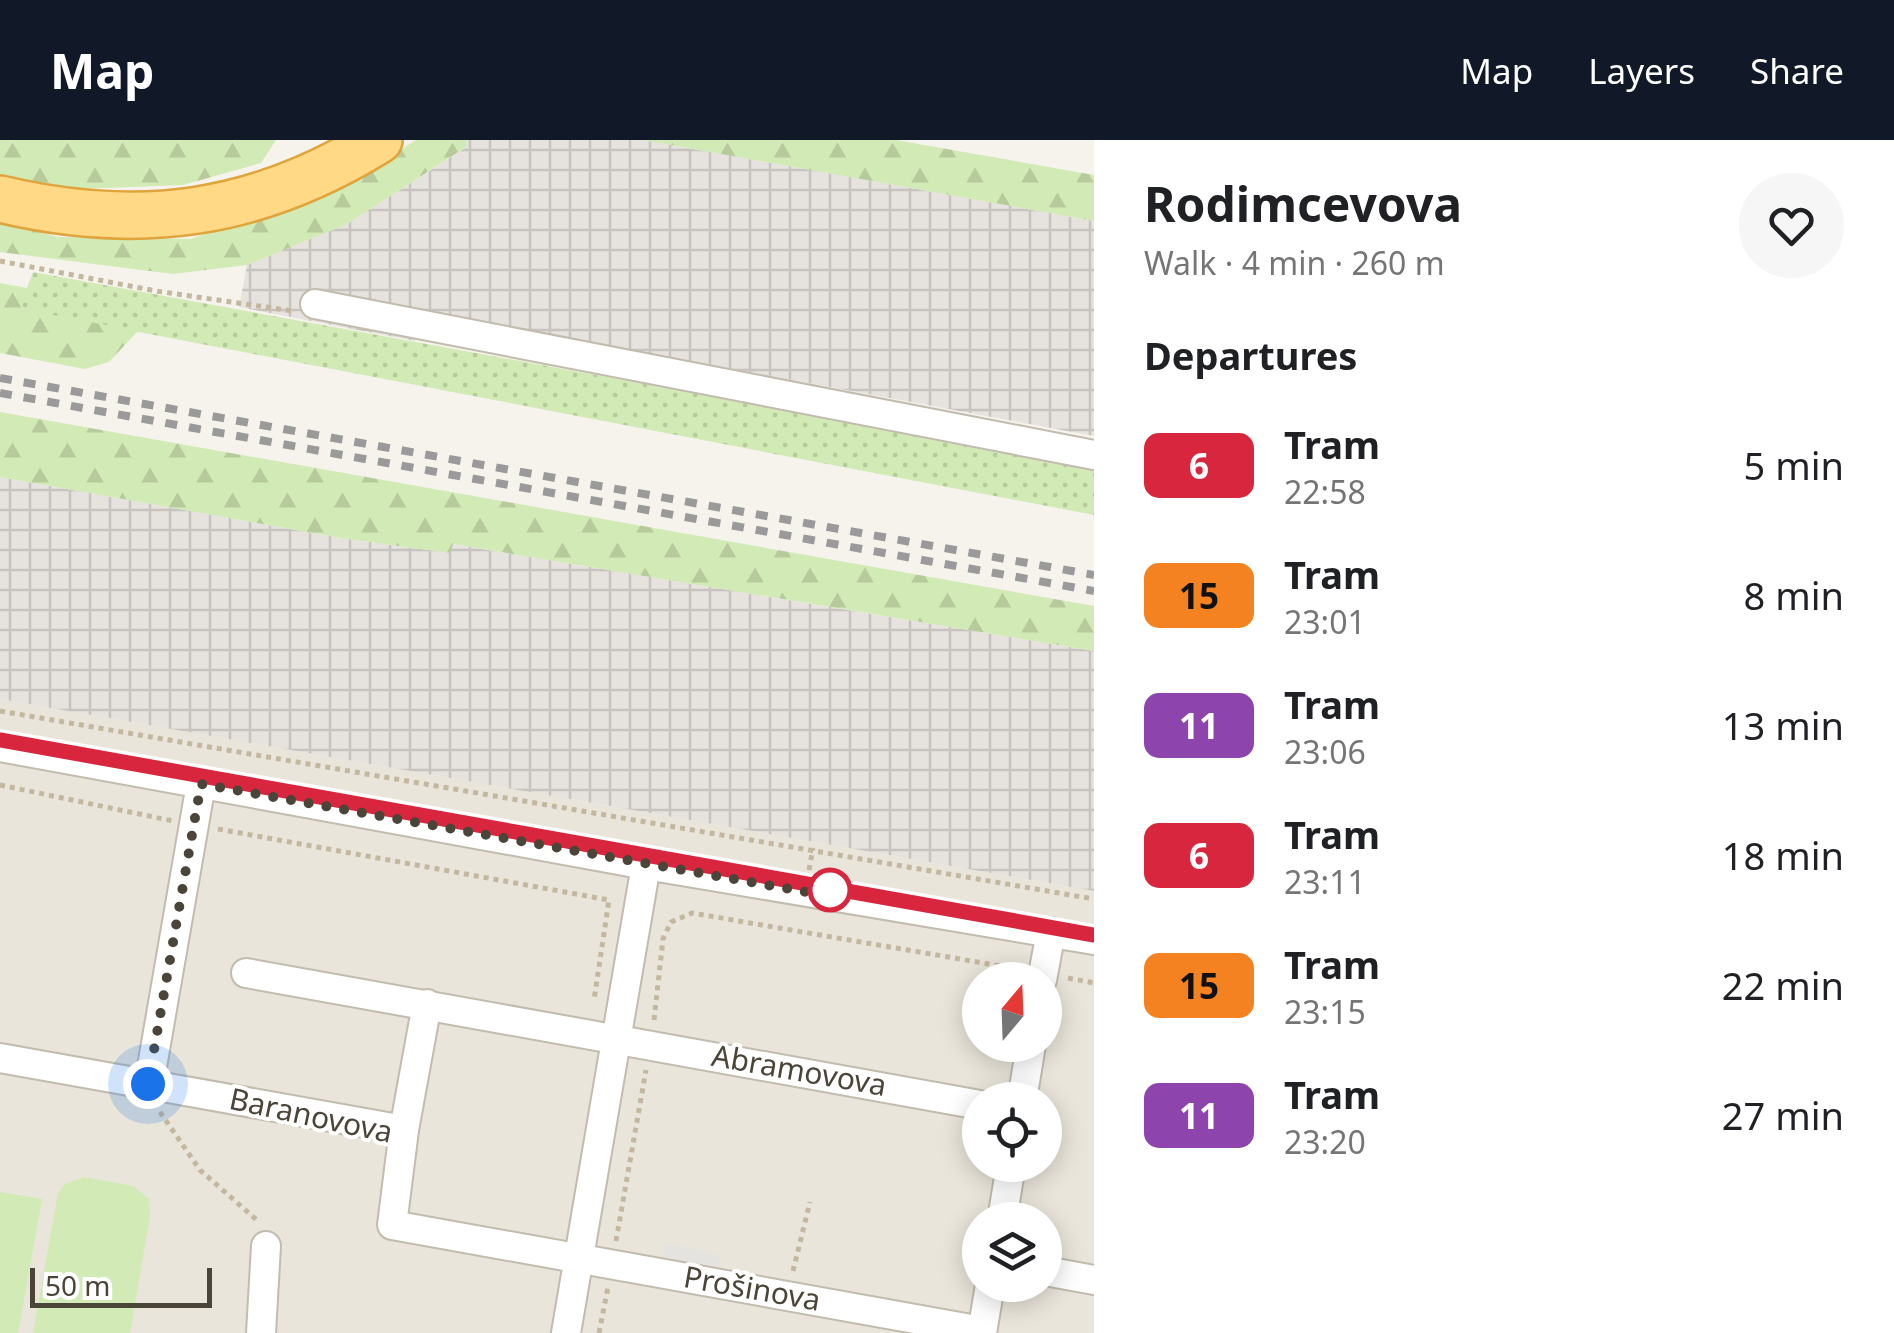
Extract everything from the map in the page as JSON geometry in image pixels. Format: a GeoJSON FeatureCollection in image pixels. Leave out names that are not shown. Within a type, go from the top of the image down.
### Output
{"type":"FeatureCollection","features":[{"type":"Feature","properties":{"kind":"highway"},"geometry":{"type":"LineString","coordinates":[[275,191],[306,140]]}},
{"type":"Feature","properties":{"kind":"highway"},"geometry":{"type":"LineString","coordinates":[[0,200],[47,210],[153,216],[209,212],[275,191],[379,140]]}},
{"type":"Feature","properties":{"kind":"street"},"geometry":{"type":"LineString","coordinates":[[315,304],[1094,454]]}},
{"type":"Feature","properties":{"kind":"street"},"geometry":{"type":"LineString","coordinates":[[0,747],[646,865],[1094,940]]}},
{"type":"Feature","properties":{"kind":"street"},"geometry":{"type":"LineString","coordinates":[[144,1084],[201,784]]}},
{"type":"Feature","properties":{"kind":"street"},"geometry":{"type":"LineString","coordinates":[[566,1333],[646,865]]}},
{"type":"Feature","properties":{"kind":"street"},"geometry":{"type":"LineString","coordinates":[[1045,962],[1050,932]]}},
{"type":"Feature","properties":{"kind":"street"},"geometry":{"type":"LineString","coordinates":[[246,972],[618,1038]]}},
{"type":"Feature","properties":{"kind":"street"},"geometry":{"type":"LineString","coordinates":[[404,1130],[426,1004]]}},
{"type":"Feature","properties":{"kind":"street","name":"Abramovova"},"geometry":{"type":"LineString","coordinates":[[618,1038],[962,1101]]}},
{"type":"Feature","properties":{"kind":"street","name":"Baranovova"},"geometry":{"type":"LineString","coordinates":[[0,1058],[404,1130],[392,1224],[580,1257]]}},
{"type":"Feature","properties":{"kind":"street"},"geometry":{"type":"LineString","coordinates":[[261,1333],[266,1246]]}},
{"type":"Feature","properties":{"kind":"street","name":"Prošinova"},"geometry":{"type":"LineString","coordinates":[[580,1257],[982,1332]]}},
{"type":"Feature","properties":{"kind":"street"},"geometry":{"type":"LineString","coordinates":[[1062,1274],[1094,1280]]}},
{"type":"Feature","properties":{"kind":"street"},"geometry":{"type":"LineString","coordinates":[[982,1332],[987,1302]]}},
{"type":"Feature","properties":{"kind":"path"},"geometry":{"type":"LineString","coordinates":[[0,261],[288,312],[315,304]]}},
{"type":"Feature","properties":{"kind":"path"},"geometry":{"type":"LineString","coordinates":[[0,711],[1094,899]]}},
{"type":"Feature","properties":{"kind":"path"},"geometry":{"type":"LineString","coordinates":[[0,785],[194,825],[609,900],[589,1033]]}},
{"type":"Feature","properties":{"kind":"path"},"geometry":{"type":"LineString","coordinates":[[600,1333],[651,1044],[663,939],[672,922],[692,913],[965,962]]}},
{"type":"Feature","properties":{"kind":"path"},"geometry":{"type":"LineString","coordinates":[[1062,978],[1094,982]]}},
{"type":"Feature","properties":{"kind":"path"},"geometry":{"type":"LineString","coordinates":[[144,1084],[200,1170],[268,1230],[266,1246]]}},
{"type":"Feature","properties":{"kind":"path"},"geometry":{"type":"LineString","coordinates":[[788,1295],[810,1202]]}},
{"type":"Feature","properties":{"kind":"shaded area"},"geometry":{"type":"Polygon","coordinates":[[[467,140],[643,140],[1094,221],[1094,436],[421,311],[415,341],[239,307],[247,265],[347,224],[465,148],[467,140]]]}},
{"type":"Feature","properties":{"kind":"shaded area"},"geometry":{"type":"Polygon","coordinates":[[[0,477],[341,538],[450,553],[452,544],[1094,651],[1094,891],[0,699],[0,477]]]}},
{"type":"Feature","properties":{"kind":"shaded area"},"geometry":{"type":"Polygon","coordinates":[[[0,699],[1094,891],[1094,1333],[0,1333],[0,699]]]}},
{"type":"Feature","properties":{"kind":"shaded area"},"geometry":{"type":"Polygon","coordinates":[[[665,1242],[720,1255],[716,1282],[661,1272],[665,1242]]]}},
{"type":"Feature","properties":{"kind":"green space"},"geometry":{"type":"Polygon","coordinates":[[[0,140],[276,140],[261,163],[183,185],[54,190],[0,174],[0,140]]]}},
{"type":"Feature","properties":{"kind":"green space"},"geometry":{"type":"Polygon","coordinates":[[[416,140],[467,140],[466,147],[347,224],[247,265],[173,274],[0,252],[0,221],[58,237],[190,239],[263,215],[373,167],[416,140]]]}},
{"type":"Feature","properties":{"kind":"green space"},"geometry":{"type":"Polygon","coordinates":[[[643,140],[896,140],[1094,175],[1094,221],[643,140]]]}},
{"type":"Feature","properties":{"kind":"green space"},"geometry":{"type":"Polygon","coordinates":[[[33,272],[1094,466],[1094,515],[19,309],[33,272]]]}},
{"type":"Feature","properties":{"kind":"green space"},"geometry":{"type":"Polygon","coordinates":[[[0,283],[27,288],[20,309],[138,331],[109,362],[85,369],[0,353],[0,283]]]}},
{"type":"Feature","properties":{"kind":"green space"},"geometry":{"type":"Polygon","coordinates":[[[0,412],[1094,606],[1094,651],[453,544],[450,553],[341,538],[0,477],[0,412]]]}},
{"type":"Feature","properties":{"kind":"green space"},"geometry":{"type":"Polygon","coordinates":[[[84,1177],[133,1186],[149,1199],[150,1216],[130,1333],[33,1333],[58,1193],[65,1184],[84,1177]]]}},
{"type":"Feature","properties":{"kind":"green space"},"geometry":{"type":"Polygon","coordinates":[[[0,1192],[42,1199],[18,1333],[0,1333],[0,1192]]]}},
{"type":"Feature","properties":{"kind":"tram line"},"geometry":{"type":"LineString","coordinates":[[0,740],[1094,935]]}},
{"type":"Feature","properties":{"kind":"tram line","name":"6"},"geometry":{"type":"LineString","coordinates":[[0,740],[1094,935]]}},
{"type":"Feature","properties":{"kind":"railway"},"geometry":{"type":"LineString","coordinates":[[0,378],[1094,575]]}},
{"type":"Feature","properties":{"kind":"railway"},"geometry":{"type":"LineString","coordinates":[[0,393],[1094,591]]}},
{"type":"Feature","properties":{"kind":"route"},"geometry":{"type":"LineString","coordinates":[[148,1084],[201,784],[840,898],[830,890]]}}]}
